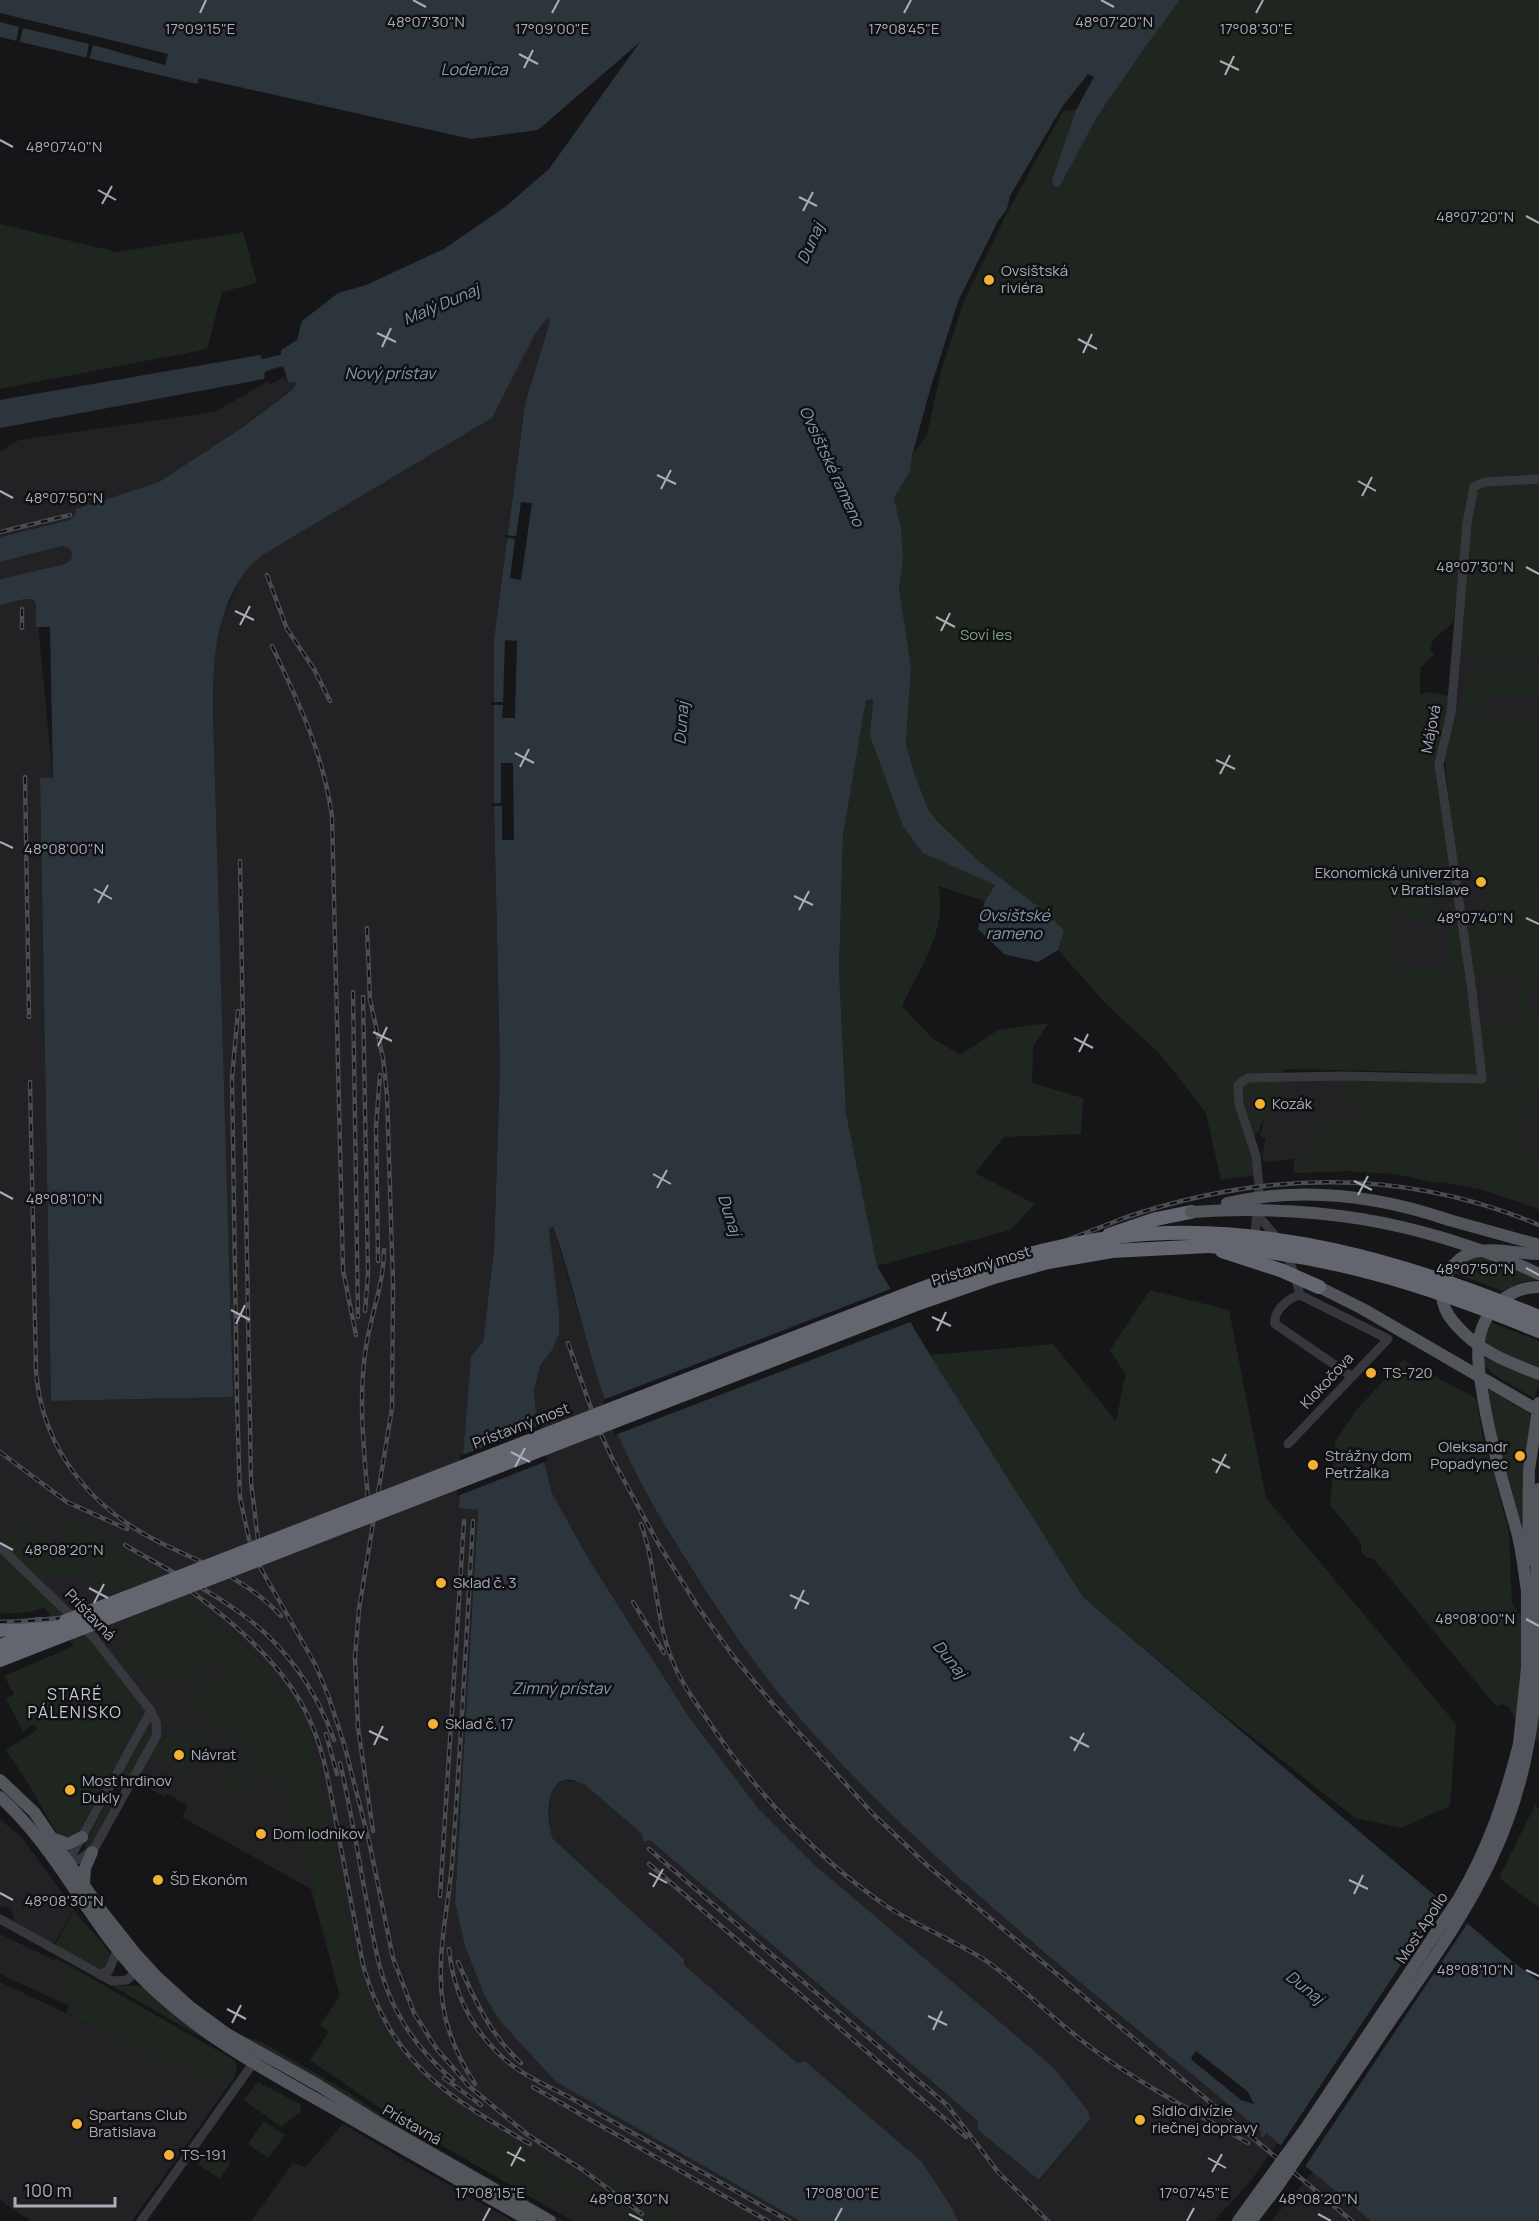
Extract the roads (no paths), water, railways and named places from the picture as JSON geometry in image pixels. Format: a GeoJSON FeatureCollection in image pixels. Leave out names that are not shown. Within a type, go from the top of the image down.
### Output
{"type":"FeatureCollection","features":[{"type":"Feature","properties":{"kind":"highway"},"geometry":{"type":"LineString","coordinates":[[1092,1241],[1156,1219],[1191,1212]]}},
{"type":"Feature","properties":{"kind":"highway"},"geometry":{"type":"LineString","coordinates":[[1092,1241],[1147,1234],[1209,1234],[1268,1238],[1307,1244],[1428,1276],[1539,1317]]}},
{"type":"Feature","properties":{"kind":"highway","name":"Prístavný most"},"geometry":{"type":"LineString","coordinates":[[66,1621],[899,1297],[989,1265],[1044,1250],[1092,1241]]}},
{"type":"Feature","properties":{"kind":"highway","name":"Prístavný most"},"geometry":{"type":"LineString","coordinates":[[4,1659],[953,1290],[1048,1262],[1112,1251],[1172,1246],[1208,1246]]}},
{"type":"Feature","properties":{"kind":"highway"},"geometry":{"type":"LineString","coordinates":[[1208,1246],[1283,1271],[1319,1287]]}},
{"type":"Feature","properties":{"kind":"highway"},"geometry":{"type":"LineString","coordinates":[[1208,1246],[1268,1251],[1342,1264],[1422,1288],[1539,1331]]}},
{"type":"Feature","properties":{"kind":"highway"},"geometry":{"type":"LineString","coordinates":[[0,1630],[66,1621]]}},
{"type":"Feature","properties":{"kind":"highway"},"geometry":{"type":"LineString","coordinates":[[0,1646],[66,1621]]}},
{"type":"Feature","properties":{"kind":"main road"},"geometry":{"type":"LineString","coordinates":[[1191,1212],[1256,1198],[1302,1193],[1323,1194],[1391,1202],[1539,1245]]}},
{"type":"Feature","properties":{"kind":"main road"},"geometry":{"type":"LineString","coordinates":[[1191,1212],[1253,1208],[1346,1215],[1383,1221],[1459,1241],[1539,1274]]}},
{"type":"Feature","properties":{"kind":"main road"},"geometry":{"type":"LineString","coordinates":[[1539,1254],[1475,1252],[1456,1262],[1444,1279],[1442,1296],[1445,1309],[1469,1340],[1487,1353],[1539,1374]]}},
{"type":"Feature","properties":{"kind":"main road"},"geometry":{"type":"LineString","coordinates":[[1319,1287],[1363,1309],[1539,1411]]}},
{"type":"Feature","properties":{"kind":"main road"},"geometry":{"type":"LineString","coordinates":[[1532,1612],[1518,1535],[1488,1430],[1479,1366],[1479,1338],[1491,1311],[1508,1295],[1521,1289],[1539,1287]]}},
{"type":"Feature","properties":{"kind":"main road"},"geometry":{"type":"LineString","coordinates":[[1527,1591],[1528,1470],[1539,1403]]}},
{"type":"Feature","properties":{"kind":"main road"},"geometry":{"type":"LineString","coordinates":[[1532,1612],[1538,1565],[1539,1489]]}},
{"type":"Feature","properties":{"kind":"main road","name":"Most Apollo"},"geometry":{"type":"LineString","coordinates":[[1238,2221],[1293,2146],[1423,1953],[1459,1898],[1483,1854],[1503,1803],[1519,1744],[1532,1612]]}},
{"type":"Feature","properties":{"kind":"main road","name":"Most Apollo"},"geometry":{"type":"LineString","coordinates":[[1251,2221],[1307,2144],[1437,1951],[1490,1862],[1511,1811],[1531,1730],[1537,1666],[1532,1612]]}},
{"type":"Feature","properties":{"kind":"main road","name":"Prístavná"},"geometry":{"type":"LineString","coordinates":[[0,1780],[34,1812],[54,1839],[63,1865],[117,1951],[257,2058],[530,2221]]}},
{"type":"Feature","properties":{"kind":"main road","name":"Prístavná"},"geometry":{"type":"LineString","coordinates":[[0,1797],[84,1885],[140,1968]]}},
{"type":"Feature","properties":{"kind":"main road"},"geometry":{"type":"LineString","coordinates":[[54,1839],[68,1844],[82,1837]]}},
{"type":"Feature","properties":{"kind":"main road"},"geometry":{"type":"LineString","coordinates":[[84,1885],[85,1868],[92,1852]]}},
{"type":"Feature","properties":{"kind":"main road","name":"Prístavná"},"geometry":{"type":"LineString","coordinates":[[257,2058],[550,2221]]}},
{"type":"Feature","properties":{"kind":"street","name":"Májová"},"geometry":{"type":"LineString","coordinates":[[1257,1215],[1259,1186],[1256,1156],[1239,1104],[1238,1086],[1248,1078],[1342,1076],[1482,1079],[1440,764],[1451,713],[1467,523],[1474,487],[1484,482],[1539,479]]}},
{"type":"Feature","properties":{"kind":"street"},"geometry":{"type":"LineString","coordinates":[[1255,1236],[1257,1215]]}},
{"type":"Feature","properties":{"kind":"street"},"geometry":{"type":"LineString","coordinates":[[1257,1215],[1276,1235],[1293,1266],[1300,1295],[1292,1297],[1276,1313],[1275,1324],[1351,1376]]}},
{"type":"Feature","properties":{"kind":"street","name":"Klokočova"},"geometry":{"type":"LineString","coordinates":[[1288,1444],[1388,1339],[1300,1295]]}},
{"type":"Feature","properties":{"kind":"street","name":"Prístavná"},"geometry":{"type":"LineString","coordinates":[[0,1547],[92,1636],[151,1711]]}},
{"type":"Feature","properties":{"kind":"street"},"geometry":{"type":"LineString","coordinates":[[63,1865],[82,1837],[151,1711]]}},
{"type":"Feature","properties":{"kind":"street"},"geometry":{"type":"LineString","coordinates":[[63,1865],[92,1852],[156,1735],[156,1722],[151,1711]]}},
{"type":"Feature","properties":{"kind":"street"},"geometry":{"type":"LineString","coordinates":[[0,1919],[112,1981],[127,1980],[140,1968]]}},
{"type":"Feature","properties":{"kind":"street"},"geometry":{"type":"LineString","coordinates":[[100,1974],[109,1970],[117,1951]]}},
{"type":"Feature","properties":{"kind":"street"},"geometry":{"type":"LineString","coordinates":[[141,2221],[257,2058]]}},
{"type":"Feature","properties":{"kind":"water"},"geometry":{"type":"Polygon","coordinates":[[[0,0],[1180,0],[1097,117],[1060,186],[1053,185],[1052,180],[1076,110],[1094,77],[1088,74],[1062,107],[1010,196],[1007,209],[998,221],[959,299],[931,386],[912,456],[910,472],[894,498],[901,529],[903,559],[899,587],[911,667],[906,743],[913,770],[928,809],[938,822],[981,863],[1036,905],[1064,930],[1058,950],[1038,962],[1004,954],[978,929],[985,901],[995,885],[923,853],[903,826],[870,736],[873,699],[866,700],[843,836],[839,971],[846,1113],[877,1266],[930,1355],[1083,1597],[1513,1962],[1539,1981],[1539,2221],[1371,2221],[1266,2133],[1263,2138],[1261,2131],[1029,1939],[972,1889],[863,1786],[794,1712],[748,1653],[705,1590],[652,1504],[618,1435],[608,1409],[553,1226],[549,1229],[559,1311],[559,1334],[552,1350],[540,1366],[534,1391],[538,1438],[552,1493],[591,1563],[689,1717],[758,1808],[818,1868],[1054,2068],[1088,2111],[1090,2119],[1039,2180],[977,2129],[978,2121],[650,1840],[644,1842],[641,1833],[585,1785],[572,1780],[562,1781],[555,1786],[551,1795],[549,1817],[553,1839],[684,1959],[684,1965],[797,2063],[805,2061],[922,2162],[951,2206],[958,2221],[800,2221],[556,2082],[499,2020],[484,1995],[465,1946],[455,1903],[478,1510],[459,1508],[471,1356],[483,1342],[494,1250],[500,1068],[494,805],[494,639],[525,404],[550,322],[547,318],[535,334],[492,418],[261,556],[244,573],[233,592],[217,642],[213,712],[233,1397],[51,1401],[40,778],[53,778],[50,627],[36,627],[36,605],[33,599],[0,605],[0,579],[65,564],[71,560],[72,553],[69,548],[63,546],[0,562],[0,537],[70,520],[75,515],[76,509],[159,482],[243,427],[291,391],[297,383],[288,382],[281,350],[297,340],[302,321],[338,293],[366,285],[444,249],[505,207],[549,169],[640,42],[538,130],[471,139],[199,78],[197,84],[0,37],[0,0]]]}},
{"type":"Feature","properties":{"kind":"water"},"geometry":{"type":"Polygon","coordinates":[[[260,355],[262,359],[269,358],[272,369],[265,372],[264,379],[0,428],[0,400],[260,355]]]}},
{"type":"Feature","properties":{"kind":"waterway","name":"Malý Dunaj"},"geometry":{"type":"LineString","coordinates":[[255,367],[296,357]]}},
{"type":"Feature","properties":{"kind":"railway"},"geometry":{"type":"LineString","coordinates":[[0,532],[70,515]]}},
{"type":"Feature","properties":{"kind":"railway"},"geometry":{"type":"LineString","coordinates":[[267,575],[287,629],[314,669],[330,701]]}},
{"type":"Feature","properties":{"kind":"railway"},"geometry":{"type":"LineString","coordinates":[[22,609],[22,628]]}},
{"type":"Feature","properties":{"kind":"railway"},"geometry":{"type":"LineString","coordinates":[[272,646],[316,750],[323,771],[332,816],[343,1270],[356,1335]]}},
{"type":"Feature","properties":{"kind":"railway"},"geometry":{"type":"LineString","coordinates":[[25,777],[29,1017]]}},
{"type":"Feature","properties":{"kind":"railway"},"geometry":{"type":"LineString","coordinates":[[240,861],[251,1482],[258,1540]]}},
{"type":"Feature","properties":{"kind":"railway"},"geometry":{"type":"LineString","coordinates":[[367,928],[370,1000],[383,1058],[387,1095],[393,1284],[392,1408],[359,1609],[355,1657],[358,1727],[373,1831]]}},
{"type":"Feature","properties":{"kind":"railway"},"geometry":{"type":"LineString","coordinates":[[353,992],[358,1317]]}},
{"type":"Feature","properties":{"kind":"railway"},"geometry":{"type":"LineString","coordinates":[[363,997],[368,1274],[365,1311]]}},
{"type":"Feature","properties":{"kind":"railway"},"geometry":{"type":"LineString","coordinates":[[238,1011],[232,1078],[237,1400],[240,1498],[249,1539],[260,1567],[315,1664],[328,1695],[344,1744],[369,1841],[393,1958],[414,2013],[436,2048],[469,2086],[528,2135],[553,2151]]}},
{"type":"Feature","properties":{"kind":"railway"},"geometry":{"type":"LineString","coordinates":[[378,1261],[376,1126],[380,1075]]}},
{"type":"Feature","properties":{"kind":"railway"},"geometry":{"type":"LineString","coordinates":[[30,1082],[36,1371],[40,1399],[48,1426],[74,1474],[113,1513],[161,1543],[239,1582],[268,1603],[281,1616]]}},
{"type":"Feature","properties":{"kind":"railway"},"geometry":{"type":"LineString","coordinates":[[0,1622],[69,1617],[137,1602],[1124,1218],[1176,1202],[1228,1191],[1280,1184],[1332,1182],[1384,1185],[1436,1193],[1488,1206],[1539,1225]]}},
{"type":"Feature","properties":{"kind":"railway"},"geometry":{"type":"LineString","coordinates":[[369,1511],[363,1433],[363,1373],[367,1341],[382,1277],[384,1250]]}},
{"type":"Feature","properties":{"kind":"railway"},"geometry":{"type":"LineString","coordinates":[[568,1343],[598,1428],[658,1543],[698,1607],[733,1656],[772,1703],[873,1814],[929,1867],[1352,2221]]}},
{"type":"Feature","properties":{"kind":"railway"},"geometry":{"type":"LineString","coordinates":[[0,1452],[67,1502],[127,1529]]}},
{"type":"Feature","properties":{"kind":"railway"},"geometry":{"type":"LineString","coordinates":[[440,1896],[464,1521]]}},
{"type":"Feature","properties":{"kind":"railway"},"geometry":{"type":"LineString","coordinates":[[473,1521],[453,1852],[442,1947],[441,1986],[447,2026],[459,2056],[475,2084]]}},
{"type":"Feature","properties":{"kind":"railway"},"geometry":{"type":"LineString","coordinates":[[641,1524],[651,1560],[664,1634],[679,1676],[725,1745],[787,1821],[834,1866],[885,1905],[979,1956],[1005,1975],[1083,2042],[1133,2076],[1248,2143]]}},
{"type":"Feature","properties":{"kind":"railway"},"geometry":{"type":"LineString","coordinates":[[125,1545],[195,1584],[253,1622],[296,1667],[318,1702],[334,1740]]}},
{"type":"Feature","properties":{"kind":"railway"},"geometry":{"type":"LineString","coordinates":[[192,1592],[222,1615],[265,1655],[290,1685],[308,1716],[320,1746],[328,1778],[363,1965],[375,1999],[389,2028],[426,2074],[473,2110],[530,2144]]}},
{"type":"Feature","properties":{"kind":"railway"},"geometry":{"type":"LineString","coordinates":[[633,1602],[664,1653]]}},
{"type":"Feature","properties":{"kind":"railway"},"geometry":{"type":"LineString","coordinates":[[326,1734],[337,1774]]}},
{"type":"Feature","properties":{"kind":"railway"},"geometry":{"type":"LineString","coordinates":[[340,1763],[375,1946],[386,1987],[403,2023],[415,2041],[453,2080]]}},
{"type":"Feature","properties":{"kind":"railway"},"geometry":{"type":"LineString","coordinates":[[649,1849],[948,2106],[998,2172],[1048,2221]]}},
{"type":"Feature","properties":{"kind":"railway"},"geometry":{"type":"LineString","coordinates":[[649,1864],[966,2137]]}},
{"type":"Feature","properties":{"kind":"railway"},"geometry":{"type":"LineString","coordinates":[[449,1949],[454,1979],[471,2019],[489,2043],[508,2062],[529,2077],[789,2221]]}},
{"type":"Feature","properties":{"kind":"railway"},"geometry":{"type":"LineString","coordinates":[[458,1962],[492,2029],[521,2063]]}},
{"type":"Feature","properties":{"kind":"railway"},"geometry":{"type":"LineString","coordinates":[[444,2078],[481,2105]]}},
{"type":"Feature","properties":{"kind":"railway"},"geometry":{"type":"LineString","coordinates":[[533,2087],[768,2221]]}},
{"type":"Feature","properties":{"kind":"railway"},"geometry":{"type":"LineString","coordinates":[[548,2148],[583,2170],[642,2214]]}},
{"type":"Feature","properties":{"kind":"place","name":"Ovsištská riviéra"},"geometry":{"type":"Point","coordinates":[989,280]}},
{"type":"Feature","properties":{"kind":"place","name":"Ekonomická univerzita v Bratislave"},"geometry":{"type":"Point","coordinates":[1481,882]}},
{"type":"Feature","properties":{"kind":"place","name":"Kozák"},"geometry":{"type":"Point","coordinates":[1260,1104]}},
{"type":"Feature","properties":{"kind":"place","name":"TS-720"},"geometry":{"type":"Point","coordinates":[1371,1373]}},
{"type":"Feature","properties":{"kind":"place","name":"Oleksandr Popadynec"},"geometry":{"type":"Point","coordinates":[1520,1456]}},
{"type":"Feature","properties":{"kind":"place","name":"Strážny dom Petržalka"},"geometry":{"type":"Point","coordinates":[1313,1465]}},
{"type":"Feature","properties":{"kind":"place","name":"Sklad č. 3"},"geometry":{"type":"Point","coordinates":[441,1583]}},
{"type":"Feature","properties":{"kind":"place","name":"Sklad č. 17"},"geometry":{"type":"Point","coordinates":[433,1724]}},
{"type":"Feature","properties":{"kind":"place","name":"Návrat"},"geometry":{"type":"Point","coordinates":[179,1755]}},
{"type":"Feature","properties":{"kind":"place","name":"Most hrdinov Dukly"},"geometry":{"type":"Point","coordinates":[70,1790]}},
{"type":"Feature","properties":{"kind":"place","name":"Dom lodníkov"},"geometry":{"type":"Point","coordinates":[261,1834]}},
{"type":"Feature","properties":{"kind":"place","name":"ŠD Ekonóm"},"geometry":{"type":"Point","coordinates":[158,1880]}},
{"type":"Feature","properties":{"kind":"place","name":"Sídlo divízie riečnej dopravy"},"geometry":{"type":"Point","coordinates":[1140,2120]}},
{"type":"Feature","properties":{"kind":"place","name":"Spartans Club Bratislava"},"geometry":{"type":"Point","coordinates":[77,2124]}},
{"type":"Feature","properties":{"kind":"place","name":"TS-191"},"geometry":{"type":"Point","coordinates":[169,2155]}},
{"type":"Feature","properties":{"kind":"district","name":"STARÉ PÁLENISKO"},"geometry":{"type":"Point","coordinates":[75,1703]}},
{"type":"Feature","properties":{"kind":"water label","name":"Lodenica"},"geometry":{"type":"Point","coordinates":[474,69]}},
{"type":"Feature","properties":{"kind":"water label","name":"Dunaj"},"geometry":{"type":"Point","coordinates":[810,243]}},
{"type":"Feature","properties":{"kind":"water label","name":"Nový prístav"},"geometry":{"type":"Point","coordinates":[390,373]}},
{"type":"Feature","properties":{"kind":"water label","name":"Ovsištské rameno"},"geometry":{"type":"Point","coordinates":[832,466]}},
{"type":"Feature","properties":{"kind":"water label","name":"Dunaj"},"geometry":{"type":"Point","coordinates":[681,723]}},
{"type":"Feature","properties":{"kind":"water label","name":"Ovsištské rameno"},"geometry":{"type":"Point","coordinates":[1014,924]}},
{"type":"Feature","properties":{"kind":"water label","name":"Dunaj"},"geometry":{"type":"Point","coordinates":[730,1215]}},
{"type":"Feature","properties":{"kind":"water label","name":"Dunaj"},"geometry":{"type":"Point","coordinates":[950,1659]}},
{"type":"Feature","properties":{"kind":"water label","name":"Zimný prístav"},"geometry":{"type":"Point","coordinates":[561,1688]}},
{"type":"Feature","properties":{"kind":"water label","name":"Dunaj"},"geometry":{"type":"Point","coordinates":[1305,1987]}},
{"type":"Feature","properties":{"kind":"park label","name":"Soví les"},"geometry":{"type":"Point","coordinates":[986,635]}}]}
